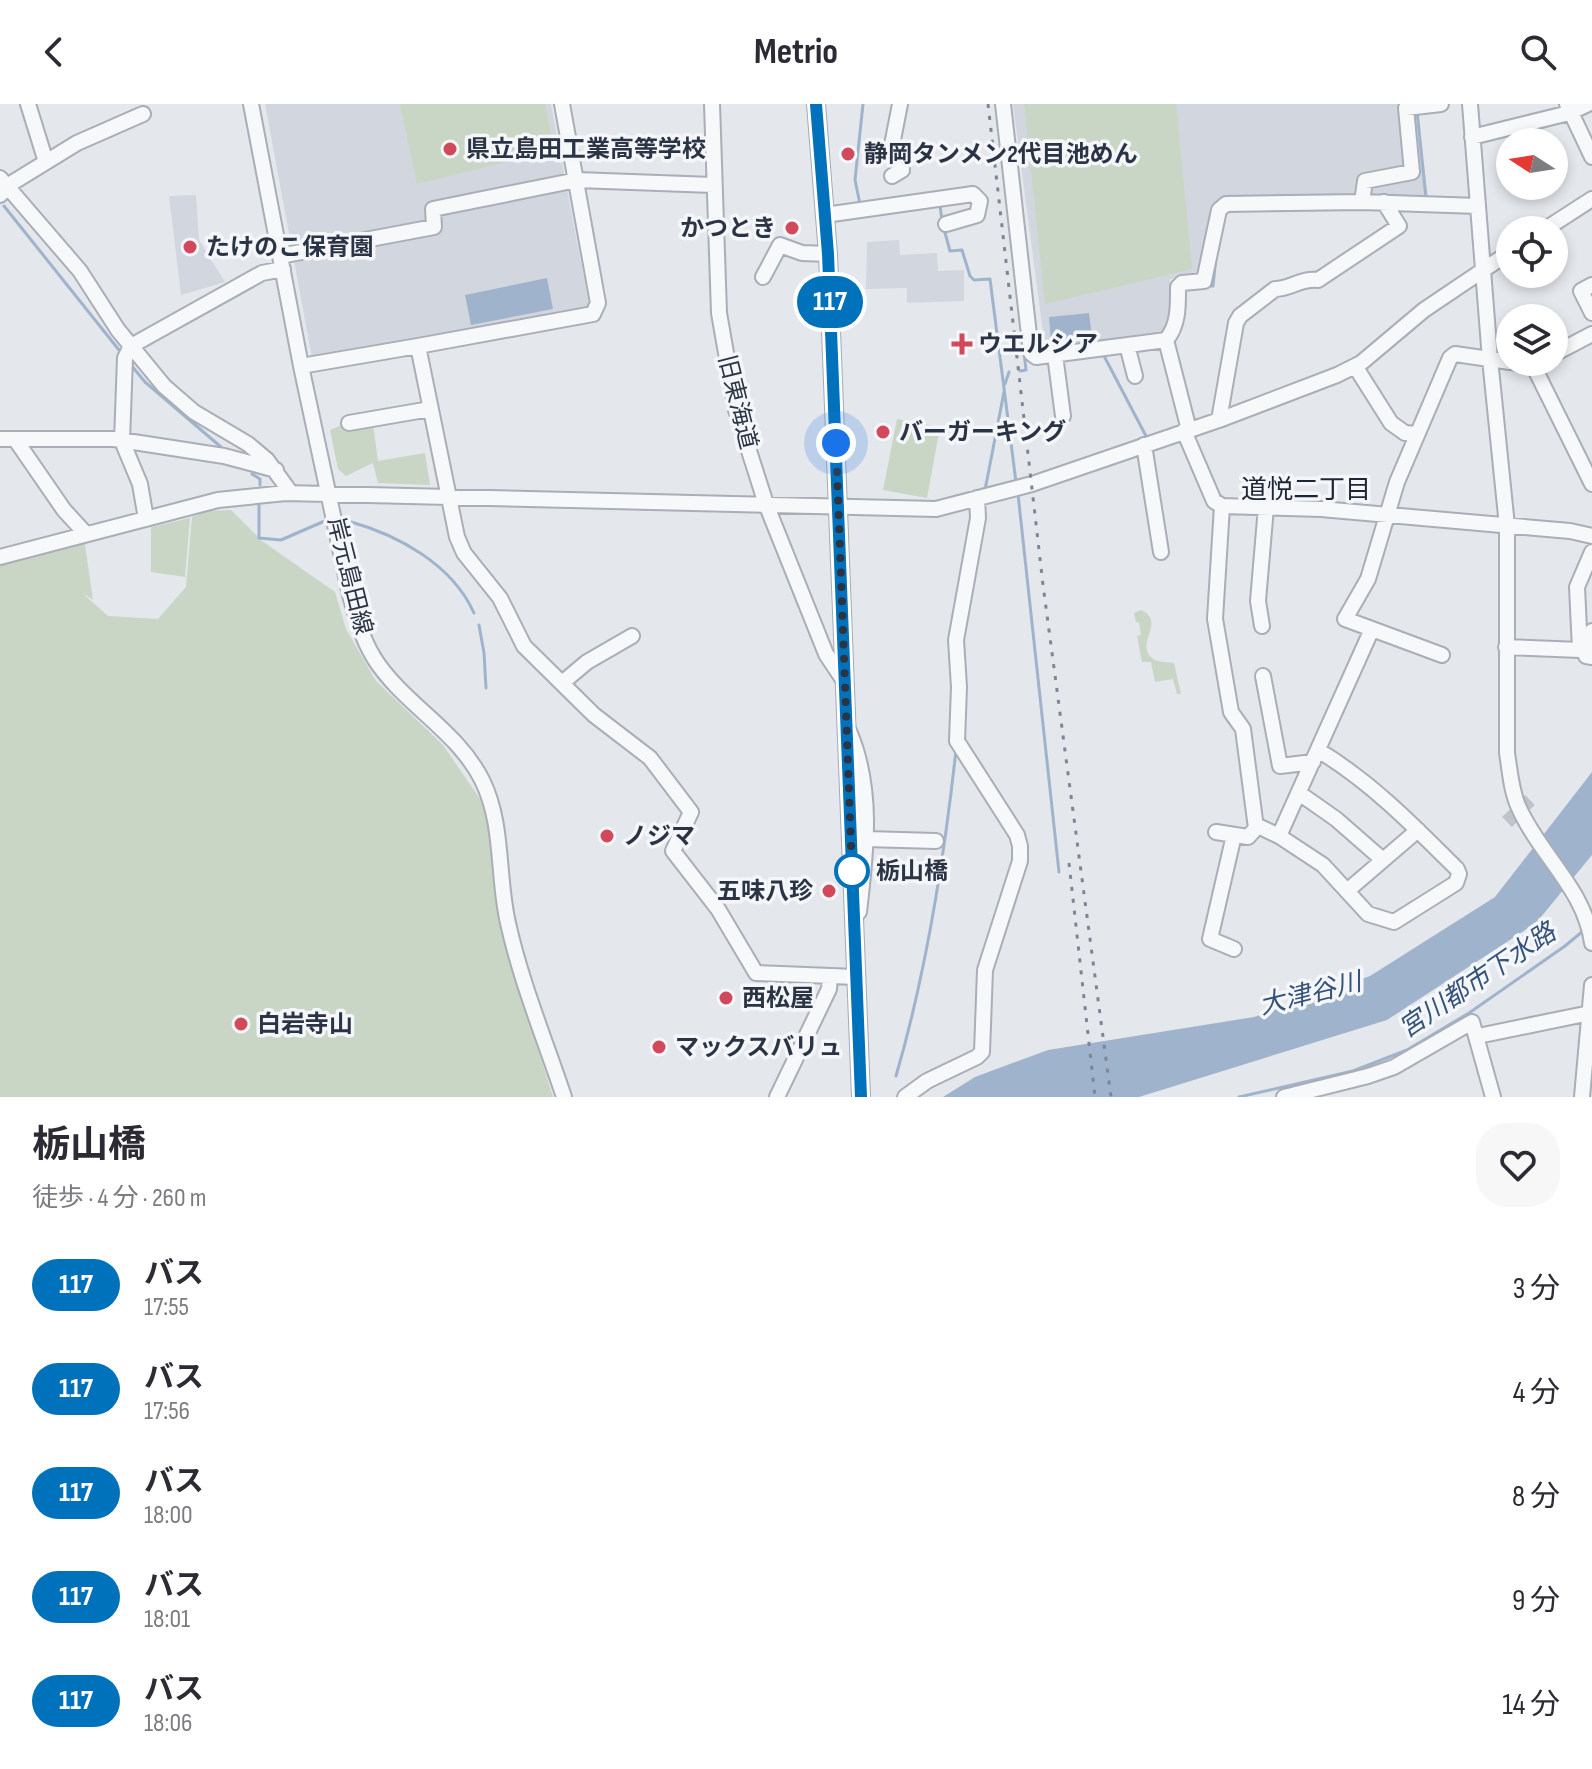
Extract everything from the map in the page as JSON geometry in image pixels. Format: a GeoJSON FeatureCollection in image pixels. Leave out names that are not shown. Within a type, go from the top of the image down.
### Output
{"type":"FeatureCollection","features":[{"type":"Feature","properties":{"kind":"main road"},"geometry":{"type":"LineString","coordinates":[[817,104],[828,254],[861,1097]]}},
{"type":"Feature","properties":{"kind":"street"},"geometry":{"type":"LineString","coordinates":[[28,104],[46,162]]}},
{"type":"Feature","properties":{"kind":"street","name":"岸元島田線"},"geometry":{"type":"LineString","coordinates":[[251,104],[301,366],[360,631],[374,658],[392,681],[466,754],[490,797],[507,921],[564,1097]]}},
{"type":"Feature","properties":{"kind":"street"},"geometry":{"type":"LineString","coordinates":[[301,366],[593,314],[598,303],[562,104]]}},
{"type":"Feature","properties":{"kind":"street","name":"旧東海道"},"geometry":{"type":"LineString","coordinates":[[712,104],[719,313],[736,410],[766,504],[826,654],[844,681]]}},
{"type":"Feature","properties":{"kind":"street"},"geometry":{"type":"LineString","coordinates":[[892,176],[902,170],[900,151],[892,145],[900,104]]}},
{"type":"Feature","properties":{"kind":"street"},"geometry":{"type":"LineString","coordinates":[[1003,104],[1031,353],[1036,357],[1128,348],[1166,340],[1171,335],[1178,312],[1178,287],[1182,283],[1204,281],[1222,206],[1362,202],[1478,206]]}},
{"type":"Feature","properties":{"kind":"street"},"geometry":{"type":"LineString","coordinates":[[1362,202],[1365,181],[1412,172],[1406,108],[1441,104]]}},
{"type":"Feature","properties":{"kind":"street"},"geometry":{"type":"LineString","coordinates":[[1470,104],[1507,526],[1507,753],[1512,789],[1532,832],[1583,910],[1592,943]]}},
{"type":"Feature","properties":{"kind":"street"},"geometry":{"type":"LineString","coordinates":[[1472,137],[1588,104]]}},
{"type":"Feature","properties":{"kind":"street"},"geometry":{"type":"LineString","coordinates":[[1568,108],[1592,157]]}},
{"type":"Feature","properties":{"kind":"street"},"geometry":{"type":"LineString","coordinates":[[143,114],[77,143],[2,186],[80,271],[131,346],[178,400],[211,424],[248,444],[276,470],[291,493]]}},
{"type":"Feature","properties":{"kind":"street"},"geometry":{"type":"LineString","coordinates":[[146,519],[140,484],[122,441],[125,358],[131,346],[281,263],[434,227],[433,209],[577,180],[713,185]]}},
{"type":"Feature","properties":{"kind":"street"},"geometry":{"type":"LineString","coordinates":[[825,215],[973,194],[980,201],[977,215],[946,224]]}},
{"type":"Feature","properties":{"kind":"street"},"geometry":{"type":"LineString","coordinates":[[1566,216],[1592,199]]}},
{"type":"Feature","properties":{"kind":"street"},"geometry":{"type":"LineString","coordinates":[[1219,420],[1236,323],[1240,316],[1275,289],[1305,279],[1318,280],[1399,226],[1384,202]]}},
{"type":"Feature","properties":{"kind":"street"},"geometry":{"type":"LineString","coordinates":[[763,277],[780,245],[802,253],[828,254]]}},
{"type":"Feature","properties":{"kind":"street"},"geometry":{"type":"LineString","coordinates":[[0,557],[218,500],[291,493],[924,510],[1016,488],[1310,387],[1355,366],[1424,310],[1496,261]]}},
{"type":"Feature","properties":{"kind":"street"},"geometry":{"type":"LineString","coordinates":[[1592,285],[1581,291],[1592,313]]}},
{"type":"Feature","properties":{"kind":"street"},"geometry":{"type":"LineString","coordinates":[[1568,347],[1592,334]]}},
{"type":"Feature","properties":{"kind":"street"},"geometry":{"type":"LineString","coordinates":[[1166,340],[1187,431],[1214,501],[1222,506],[1389,515],[1570,531],[1592,536]]}},
{"type":"Feature","properties":{"kind":"street"},"geometry":{"type":"LineString","coordinates":[[418,346],[457,537],[464,553],[500,598],[524,646],[594,715],[650,758],[691,812],[673,851],[718,909],[756,973],[856,977]]}},
{"type":"Feature","properties":{"kind":"street"},"geometry":{"type":"LineString","coordinates":[[1128,348],[1135,376]]}},
{"type":"Feature","properties":{"kind":"street"},"geometry":{"type":"LineString","coordinates":[[1442,655],[1345,619],[1368,579],[1397,482],[1450,358],[1455,354],[1496,360]]}},
{"type":"Feature","properties":{"kind":"street"},"geometry":{"type":"LineString","coordinates":[[1055,355],[1063,416]]}},
{"type":"Feature","properties":{"kind":"street"},"geometry":{"type":"LineString","coordinates":[[1355,366],[1391,423],[1405,433],[1417,434]]}},
{"type":"Feature","properties":{"kind":"street"},"geometry":{"type":"LineString","coordinates":[[1542,376],[1589,468],[1592,484]]}},
{"type":"Feature","properties":{"kind":"street"},"geometry":{"type":"LineString","coordinates":[[349,423],[430,409]]}},
{"type":"Feature","properties":{"kind":"street"},"geometry":{"type":"LineString","coordinates":[[8,439],[122,441],[224,456],[276,470]]}},
{"type":"Feature","properties":{"kind":"street"},"geometry":{"type":"LineString","coordinates":[[8,439],[86,534]]}},
{"type":"Feature","properties":{"kind":"street"},"geometry":{"type":"LineString","coordinates":[[1144,445],[1161,552]]}},
{"type":"Feature","properties":{"kind":"street"},"geometry":{"type":"LineString","coordinates":[[905,1097],[927,1081],[982,1052],[985,970],[1020,861],[1017,835],[957,741],[959,687],[956,640],[982,496]]}},
{"type":"Feature","properties":{"kind":"street"},"geometry":{"type":"LineString","coordinates":[[1222,506],[1215,619],[1231,712],[1243,729],[1256,828]]}},
{"type":"Feature","properties":{"kind":"street"},"geometry":{"type":"LineString","coordinates":[[1262,626],[1258,601],[1266,507]]}},
{"type":"Feature","properties":{"kind":"street"},"geometry":{"type":"LineString","coordinates":[[1506,647],[1580,650],[1577,587],[1592,552]]}},
{"type":"Feature","properties":{"kind":"street"},"geometry":{"type":"LineString","coordinates":[[1279,836],[1372,629]]}},
{"type":"Feature","properties":{"kind":"street"},"geometry":{"type":"LineString","coordinates":[[1592,631],[1588,637],[1586,656],[1592,657]]}},
{"type":"Feature","properties":{"kind":"street"},"geometry":{"type":"LineString","coordinates":[[562,683],[587,662],[632,636]]}},
{"type":"Feature","properties":{"kind":"street"},"geometry":{"type":"LineString","coordinates":[[1216,832],[1248,837],[1258,826],[1279,836],[1323,865],[1368,914],[1394,922],[1456,883],[1459,874],[1372,786],[1315,756],[1280,766],[1263,676]]}},
{"type":"Feature","properties":{"kind":"street"},"geometry":{"type":"LineString","coordinates":[[846,724],[854,742],[864,784],[866,839],[855,932]]}},
{"type":"Feature","properties":{"kind":"street"},"geometry":{"type":"LineString","coordinates":[[1299,793],[1336,819],[1383,860]]}},
{"type":"Feature","properties":{"kind":"street"},"geometry":{"type":"LineString","coordinates":[[1347,891],[1418,830]]}},
{"type":"Feature","properties":{"kind":"street"},"geometry":{"type":"LineString","coordinates":[[1234,835],[1210,939],[1234,949]]}},
{"type":"Feature","properties":{"kind":"street"},"geometry":{"type":"LineString","coordinates":[[866,839],[936,841]]}},
{"type":"Feature","properties":{"kind":"street"},"geometry":{"type":"LineString","coordinates":[[777,1097],[829,989],[830,976]]}},
{"type":"Feature","properties":{"kind":"street"},"geometry":{"type":"LineString","coordinates":[[1582,1097],[1592,985]]}},
{"type":"Feature","properties":{"kind":"street"},"geometry":{"type":"LineString","coordinates":[[1478,1036],[1590,1013]]}},
{"type":"Feature","properties":{"kind":"street"},"geometry":{"type":"LineString","coordinates":[[1284,1097],[1394,1067],[1472,1022],[1493,1097]]}},
{"type":"Feature","properties":{"kind":"shaded area"},"geometry":{"type":"Polygon","coordinates":[[[265,104],[551,104],[590,310],[312,358],[265,104]]]}},
{"type":"Feature","properties":{"kind":"shaded area"},"geometry":{"type":"Polygon","coordinates":[[[1013,104],[1415,104],[1428,196],[1219,199],[1211,207],[1199,275],[1170,279],[1171,308],[1162,331],[1045,348],[1013,104]]]}},
{"type":"Feature","properties":{"kind":"shaded area","name":"たけのこ保育園"},"geometry":{"type":"Polygon","coordinates":[[[196,195],[199,240],[225,282],[181,295],[169,196],[196,195]]]}},
{"type":"Feature","properties":{"kind":"shaded area"},"geometry":{"type":"Polygon","coordinates":[[[899,240],[900,255],[937,253],[938,271],[964,270],[964,301],[907,303],[907,288],[866,289],[867,242],[899,240]]]}},
{"type":"Feature","properties":{"kind":"green space"},"geometry":{"type":"Polygon","coordinates":[[[400,104],[545,104],[554,150],[417,184],[400,104]]]}},
{"type":"Feature","properties":{"kind":"green space"},"geometry":{"type":"Polygon","coordinates":[[[1024,104],[1176,104],[1192,269],[1045,304],[1024,104]]]}},
{"type":"Feature","properties":{"kind":"green space"},"geometry":{"type":"Polygon","coordinates":[[[897,419],[940,427],[927,498],[883,490],[897,419]]]}},
{"type":"Feature","properties":{"kind":"green space"},"geometry":{"type":"Polygon","coordinates":[[[346,423],[373,424],[378,461],[425,453],[430,485],[378,483],[373,463],[346,476],[338,469],[330,430],[346,423]]]}},
{"type":"Feature","properties":{"kind":"green space"},"geometry":{"type":"Polygon","coordinates":[[[231,510],[262,541],[335,592],[346,629],[376,681],[443,745],[487,809],[496,891],[513,969],[553,1097],[0,1097],[0,563],[84,538],[93,600],[82,593],[108,616],[158,619],[186,587],[192,517],[207,511],[231,510]]]}},
{"type":"Feature","properties":{"kind":"green space"},"geometry":{"type":"Polygon","coordinates":[[[190,518],[185,577],[151,572],[151,527],[190,518]]]}},
{"type":"Feature","properties":{"kind":"green space"},"geometry":{"type":"Polygon","coordinates":[[[1141,610],[1151,621],[1146,648],[1155,660],[1174,663],[1181,694],[1177,694],[1173,679],[1155,682],[1151,662],[1142,662],[1137,636],[1141,635],[1134,613],[1141,610]]]}},
{"type":"Feature","properties":{"kind":"water"},"geometry":{"type":"Polygon","coordinates":[[[547,278],[553,309],[471,325],[465,295],[547,278]]]}},
{"type":"Feature","properties":{"kind":"water"},"geometry":{"type":"Polygon","coordinates":[[[1089,313],[1092,336],[1051,341],[1049,317],[1089,313]]]}},
{"type":"Feature","properties":{"kind":"water"},"geometry":{"type":"Polygon","coordinates":[[[1592,772],[1592,855],[1536,923],[1387,1020],[1139,1097],[943,1097],[975,1077],[1048,1050],[1254,1017],[1370,976],[1495,897],[1592,772]]]}},
{"type":"Feature","properties":{"kind":"waterway"},"geometry":{"type":"LineString","coordinates":[[860,204],[855,180],[863,104]]}},
{"type":"Feature","properties":{"kind":"waterway"},"geometry":{"type":"LineString","coordinates":[[1417,111],[1426,198]]}},
{"type":"Feature","properties":{"kind":"waterway"},"geometry":{"type":"LineString","coordinates":[[940,205],[942,221]]}},
{"type":"Feature","properties":{"kind":"waterway"},"geometry":{"type":"LineString","coordinates":[[4,206],[119,350]]}},
{"type":"Feature","properties":{"kind":"waterway"},"geometry":{"type":"LineString","coordinates":[[944,229],[950,251],[962,250],[970,276],[974,280],[990,279],[1016,482]]}},
{"type":"Feature","properties":{"kind":"waterway"},"geometry":{"type":"LineString","coordinates":[[1207,286],[1213,286],[1216,256]]}},
{"type":"Feature","properties":{"kind":"waterway"},"geometry":{"type":"LineString","coordinates":[[1028,266],[1029,283]]}},
{"type":"Feature","properties":{"kind":"waterway"},"geometry":{"type":"LineString","coordinates":[[1020,371],[1026,370],[1024,352]]}},
{"type":"Feature","properties":{"kind":"waterway"},"geometry":{"type":"LineString","coordinates":[[1103,354],[1146,436]]}},
{"type":"Feature","properties":{"kind":"waterway"},"geometry":{"type":"LineString","coordinates":[[131,365],[145,382],[221,447]]}},
{"type":"Feature","properties":{"kind":"waterway"},"geometry":{"type":"LineString","coordinates":[[1005,384],[1009,372]]}},
{"type":"Feature","properties":{"kind":"waterway"},"geometry":{"type":"LineString","coordinates":[[985,490],[1004,392]]}},
{"type":"Feature","properties":{"kind":"waterway"},"geometry":{"type":"LineString","coordinates":[[252,474],[260,479],[260,485]]}},
{"type":"Feature","properties":{"kind":"waterway"},"geometry":{"type":"LineString","coordinates":[[1018,494],[1059,872]]}},
{"type":"Feature","properties":{"kind":"waterway"},"geometry":{"type":"LineString","coordinates":[[259,505],[259,538],[281,540],[327,520]]}},
{"type":"Feature","properties":{"kind":"waterway"},"geometry":{"type":"LineString","coordinates":[[348,521],[386,534],[422,554],[452,580],[474,613]]}},
{"type":"Feature","properties":{"kind":"waterway"},"geometry":{"type":"LineString","coordinates":[[479,625],[486,688]]}},
{"type":"Feature","properties":{"kind":"waterway"},"geometry":{"type":"LineString","coordinates":[[896,1076],[917,996],[933,914],[956,750]]}},
{"type":"Feature","properties":{"kind":"waterway","name":"宮川都市下水路"},"geometry":{"type":"LineString","coordinates":[[1239,1097],[1353,1071],[1407,1050],[1469,1013],[1583,931]]}},
{"type":"Feature","properties":{"kind":"tunnel"},"geometry":{"type":"LineString","coordinates":[[1507,822],[1530,800]]}},
{"type":"Feature","properties":{"kind":"railway"},"geometry":{"type":"LineString","coordinates":[[988,104],[1043,585],[1111,1097]]}},
{"type":"Feature","properties":{"kind":"railway"},"geometry":{"type":"LineString","coordinates":[[1069,863],[1095,1097]]}},
{"type":"Feature","properties":{"kind":"bus line","name":"117"},"geometry":{"type":"LineString","coordinates":[[816,104],[828,254],[861,1097]]}},
{"type":"Feature","properties":{"kind":"place","name":"県立島田工業高等学校"},"geometry":{"type":"Point","coordinates":[450,149]}},
{"type":"Feature","properties":{"kind":"place","name":"静岡タンメン2代目池めん"},"geometry":{"type":"Point","coordinates":[848,154]}},
{"type":"Feature","properties":{"kind":"place","name":"かつとき"},"geometry":{"type":"Point","coordinates":[792,228]}},
{"type":"Feature","properties":{"kind":"place","name":"たけのこ保育園"},"geometry":{"type":"Point","coordinates":[190,247]}},
{"type":"Feature","properties":{"kind":"place","name":"ウエルシア"},"geometry":{"type":"Point","coordinates":[962,344]}},
{"type":"Feature","properties":{"kind":"place","name":"バーガーキング"},"geometry":{"type":"Point","coordinates":[883,432]}},
{"type":"Feature","properties":{"kind":"place","name":"ノジマ"},"geometry":{"type":"Point","coordinates":[607,836]}},
{"type":"Feature","properties":{"kind":"place","name":"栃山橋"},"geometry":{"type":"Point","coordinates":[852,871]}},
{"type":"Feature","properties":{"kind":"place","name":"五味八珍"},"geometry":{"type":"Point","coordinates":[829,891]}},
{"type":"Feature","properties":{"kind":"place","name":"西松屋"},"geometry":{"type":"Point","coordinates":[726,998]}},
{"type":"Feature","properties":{"kind":"place","name":"白岩寺山"},"geometry":{"type":"Point","coordinates":[241,1024]}},
{"type":"Feature","properties":{"kind":"place","name":"マックスバリュ"},"geometry":{"type":"Point","coordinates":[659,1047]}},
{"type":"Feature","properties":{"kind":"district","name":"道悦二丁目"},"geometry":{"type":"Point","coordinates":[1306,489]}},
{"type":"Feature","properties":{"kind":"route"},"geometry":{"type":"LineString","coordinates":[[836,443],[852,871]]}},
{"type":"Feature","properties":{"kind":"water label","name":"大津谷川"},"geometry":{"type":"Point","coordinates":[1310,993]}}]}
